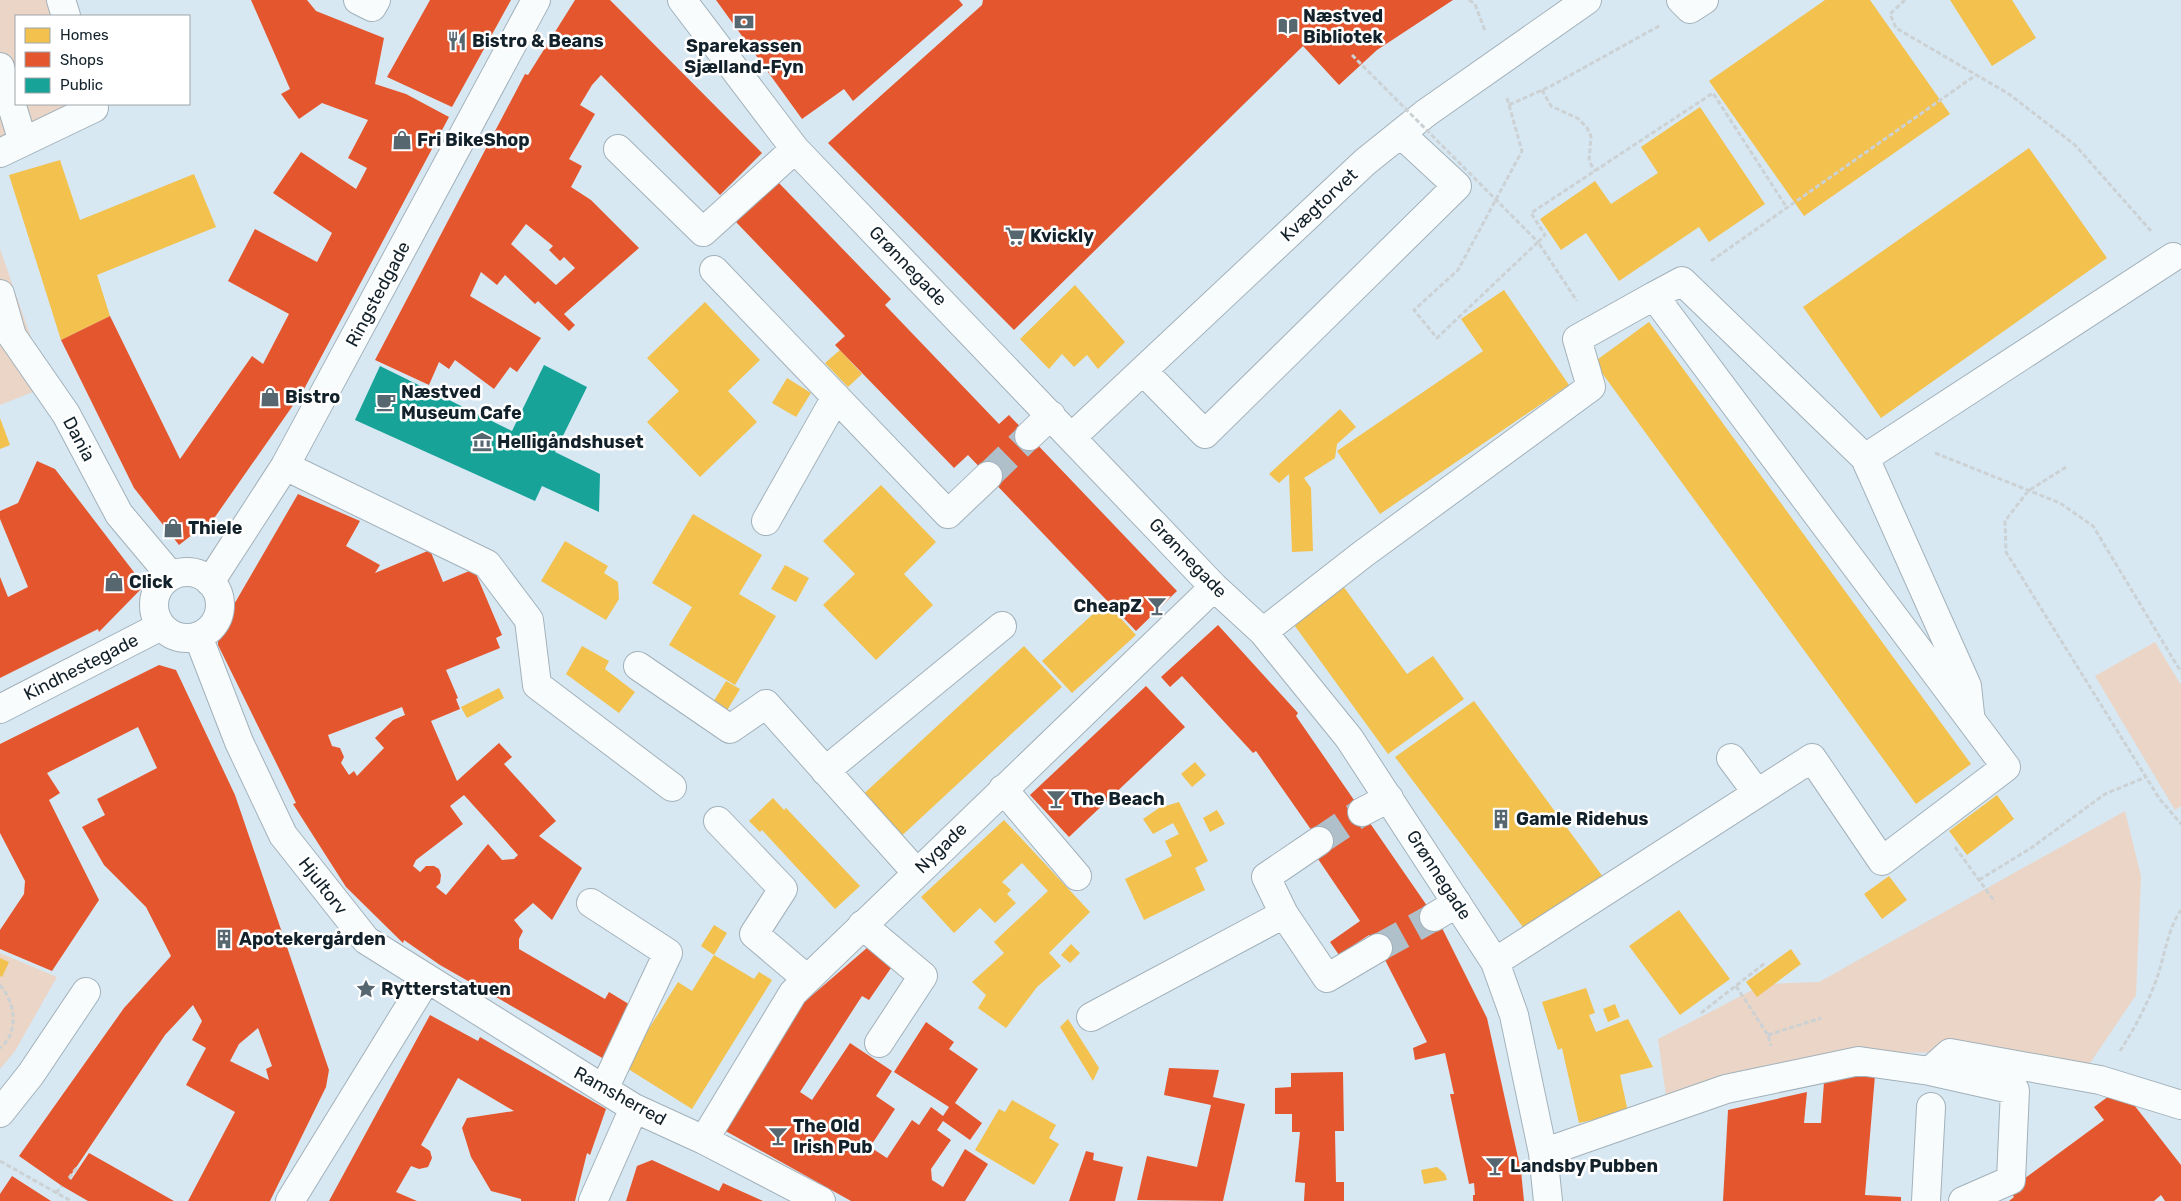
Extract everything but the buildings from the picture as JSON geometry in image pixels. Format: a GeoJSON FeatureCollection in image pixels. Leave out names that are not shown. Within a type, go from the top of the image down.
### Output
{"type":"FeatureCollection","features":[{"type":"Feature","properties":{"kind":"street"},"geometry":{"type":"LineString","coordinates":[[61,0],[66,15]]}},
{"type":"Feature","properties":{"kind":"street"},"geometry":{"type":"LineString","coordinates":[[358,0],[372,7],[376,0]]}},
{"type":"Feature","properties":{"kind":"street","name":"Ringstedgade"},"geometry":{"type":"LineString","coordinates":[[210,582],[285,466],[536,0]]}},
{"type":"Feature","properties":{"kind":"street","name":"Grønnegade"},"geometry":{"type":"LineString","coordinates":[[682,0],[795,149],[1214,587],[1263,632],[1349,738],[1495,962],[1514,1015],[1543,1153],[1548,1201]]}},
{"type":"Feature","properties":{"kind":"street","name":"Kvægtorvet"},"geometry":{"type":"LineString","coordinates":[[1072,437],[1365,162],[1426,113],[1587,0]]}},
{"type":"Feature","properties":{"kind":"street"},"geometry":{"type":"LineString","coordinates":[[0,68],[11,148],[94,108],[93,105]]}},
{"type":"Feature","properties":{"kind":"street"},"geometry":{"type":"LineString","coordinates":[[1142,371],[1205,434],[1457,186],[1402,134]]}},
{"type":"Feature","properties":{"kind":"street"},"geometry":{"type":"LineString","coordinates":[[618,149],[703,232],[795,149]]}},
{"type":"Feature","properties":{"kind":"street"},"geometry":{"type":"LineString","coordinates":[[1865,458],[2173,257]]}},
{"type":"Feature","properties":{"kind":"street"},"geometry":{"type":"LineString","coordinates":[[714,270],[948,514],[988,476]]}},
{"type":"Feature","properties":{"kind":"street"},"geometry":{"type":"LineString","coordinates":[[1263,632],[1363,554],[1590,387],[1577,339],[1682,281],[1865,458],[1967,686],[1970,719]]}},
{"type":"Feature","properties":{"kind":"street","name":"Dania"},"geometry":{"type":"LineString","coordinates":[[0,294],[12,336],[66,414],[119,514],[171,576]]}},
{"type":"Feature","properties":{"kind":"street"},"geometry":{"type":"LineString","coordinates":[[1495,962],[1812,758],[1882,861],[2006,767],[1654,296]]}},
{"type":"Feature","properties":{"kind":"street"},"geometry":{"type":"LineString","coordinates":[[766,521],[836,397]]}},
{"type":"Feature","properties":{"kind":"street"},"geometry":{"type":"LineString","coordinates":[[1029,436],[1051,415]]}},
{"type":"Feature","properties":{"kind":"street"},"geometry":{"type":"LineString","coordinates":[[285,466],[487,564],[529,620],[537,685],[672,787]]}},
{"type":"Feature","properties":{"kind":"street"},"geometry":{"type":"LineString","coordinates":[[179,573],[196,573],[210,582],[220,598],[220,608],[214,625],[198,636],[182,638],[161,626],[154,609],[155,599],[164,582],[171,576],[179,573]]}},
{"type":"Feature","properties":{"kind":"street","name":"Nygade"},"geometry":{"type":"LineString","coordinates":[[704,1140],[793,993],[916,872],[1214,587]]}},
{"type":"Feature","properties":{"kind":"street","name":"Kindhestegade"},"geometry":{"type":"LineString","coordinates":[[0,709],[161,626]]}},
{"type":"Feature","properties":{"kind":"street"},"geometry":{"type":"LineString","coordinates":[[825,771],[1002,626]]}},
{"type":"Feature","properties":{"kind":"street","name":"Hjultorv"},"geometry":{"type":"LineString","coordinates":[[198,636],[239,742],[283,835],[366,940],[426,980]]}},
{"type":"Feature","properties":{"kind":"street"},"geometry":{"type":"LineString","coordinates":[[638,666],[730,729],[766,704],[916,872]]}},
{"type":"Feature","properties":{"kind":"street"},"geometry":{"type":"LineString","coordinates":[[1732,758],[1757,793]]}},
{"type":"Feature","properties":{"kind":"street"},"geometry":{"type":"LineString","coordinates":[[1003,789],[1077,876]]}},
{"type":"Feature","properties":{"kind":"street"},"geometry":{"type":"LineString","coordinates":[[1362,812],[1388,798]]}},
{"type":"Feature","properties":{"kind":"street"},"geometry":{"type":"LineString","coordinates":[[718,821],[783,889],[754,934],[807,979]]}},
{"type":"Feature","properties":{"kind":"street"},"geometry":{"type":"LineString","coordinates":[[1319,841],[1266,878],[1284,914],[1327,978],[1378,948]]}},
{"type":"Feature","properties":{"kind":"street"},"geometry":{"type":"LineString","coordinates":[[591,903],[668,953],[604,1089]]}},
{"type":"Feature","properties":{"kind":"street"},"geometry":{"type":"LineString","coordinates":[[1434,917],[1457,903]]}},
{"type":"Feature","properties":{"kind":"street"},"geometry":{"type":"LineString","coordinates":[[1091,1017],[1284,914]]}},
{"type":"Feature","properties":{"kind":"street"},"geometry":{"type":"LineString","coordinates":[[862,925],[923,976],[879,1043]]}},
{"type":"Feature","properties":{"kind":"street"},"geometry":{"type":"LineString","coordinates":[[290,1201],[426,980]]}},
{"type":"Feature","properties":{"kind":"street","name":"Ramsherred"},"geometry":{"type":"LineString","coordinates":[[426,980],[634,1108],[704,1140],[821,1201]]}},
{"type":"Feature","properties":{"kind":"street"},"geometry":{"type":"LineString","coordinates":[[0,1113],[31,1074],[86,992]]}},
{"type":"Feature","properties":{"kind":"street"},"geometry":{"type":"LineString","coordinates":[[1930,1071],[1950,1053],[2100,1080],[2181,1105]]}},
{"type":"Feature","properties":{"kind":"street"},"geometry":{"type":"LineString","coordinates":[[1543,1153],[1726,1089],[1860,1061],[1930,1071],[2015,1090],[2011,1180],[1964,1201]]}},
{"type":"Feature","properties":{"kind":"street"},"geometry":{"type":"LineString","coordinates":[[1926,1201],[1931,1107]]}},
{"type":"Feature","properties":{"kind":"street"},"geometry":{"type":"LineString","coordinates":[[593,1201],[634,1108]]}},
{"type":"Feature","properties":{"kind":"path"},"geometry":{"type":"LineString","coordinates":[[1470,0],[1475,4],[1497,62],[1522,151],[1458,270],[1414,310],[1437,338],[1545,235],[1531,213],[1713,93],[1787,208]]}},
{"type":"Feature","properties":{"kind":"path"},"geometry":{"type":"LineString","coordinates":[[1905,0],[1890,14],[1896,28],[2009,94],[2075,145],[2173,257]]}},
{"type":"Feature","properties":{"kind":"path"},"geometry":{"type":"LineString","coordinates":[[1509,105],[1542,90],[1692,3]]}},
{"type":"Feature","properties":{"kind":"path"},"geometry":{"type":"LineString","coordinates":[[1352,55],[1538,242],[1595,328]]}},
{"type":"Feature","properties":{"kind":"path"},"geometry":{"type":"LineString","coordinates":[[1682,281],[1976,75]]}},
{"type":"Feature","properties":{"kind":"path"},"geometry":{"type":"LineString","coordinates":[[1542,90],[1550,106],[1579,119],[1587,128],[1590,136],[1589,161],[1595,171]]}},
{"type":"Feature","properties":{"kind":"path"},"geometry":{"type":"LineString","coordinates":[[1898,438],[2060,503],[2092,526],[2181,672]]}},
{"type":"Feature","properties":{"kind":"path"},"geometry":{"type":"LineString","coordinates":[[2066,467],[2028,491],[2005,522],[2006,552],[2159,798],[2181,824]]}},
{"type":"Feature","properties":{"kind":"path"},"geometry":{"type":"LineString","coordinates":[[1995,902],[1979,880],[2031,848],[2105,794],[2146,777]]}},
{"type":"Feature","properties":{"kind":"path"},"geometry":{"type":"LineString","coordinates":[[2100,1080],[2132,1033],[2157,977],[2174,920],[2181,910]]}},
{"type":"Feature","properties":{"kind":"path"},"geometry":{"type":"LineString","coordinates":[[1701,1013],[1765,963]]}},
{"type":"Feature","properties":{"kind":"path"},"geometry":{"type":"LineString","coordinates":[[0,985],[9,995],[14,1020],[5,1044],[0,1048]]}},
{"type":"Feature","properties":{"kind":"path"},"geometry":{"type":"LineString","coordinates":[[1736,986],[1768,1035],[1821,1018]]}},
{"type":"Feature","properties":{"kind":"path"},"geometry":{"type":"LineString","coordinates":[[0,1161],[70,1201]]}},
{"type":"Feature","properties":{"kind":"path"},"geometry":{"type":"LineString","coordinates":[[69,1178],[78,1166]]}},
{"type":"Feature","properties":{"kind":"path"},"geometry":{"type":"LineString","coordinates":[[56,1193],[62,1186]]}},
{"type":"Feature","properties":{"kind":"shaded area"},"geometry":{"type":"Polygon","coordinates":[[[0,0],[75,0],[80,15],[15,15],[15,105],[100,105],[0,147],[0,0]]]}},
{"type":"Feature","properties":{"kind":"shaded area"},"geometry":{"type":"Polygon","coordinates":[[[0,249],[48,386],[0,405],[0,249]]]}},
{"type":"Feature","properties":{"kind":"shaded area"},"geometry":{"type":"Polygon","coordinates":[[[2155,642],[2181,685],[2181,806],[2175,810],[2095,676],[2155,642]]]}},
{"type":"Feature","properties":{"kind":"shaded area"},"geometry":{"type":"Polygon","coordinates":[[[2125,811],[2141,876],[2136,995],[2084,1072],[1973,1052],[1867,1053],[1667,1103],[1658,1039],[1764,984],[1819,982],[2125,811]]]}},
{"type":"Feature","properties":{"kind":"shaded area"},"geometry":{"type":"Polygon","coordinates":[[[0,953],[57,977],[15,1051],[0,1069],[0,953]]]}},
{"type":"Feature","properties":{"kind":"tunnel"},"geometry":{"type":"LineString","coordinates":[[988,476],[1029,436]]}},
{"type":"Feature","properties":{"kind":"tunnel"},"geometry":{"type":"LineString","coordinates":[[1319,841],[1362,812]]}},
{"type":"Feature","properties":{"kind":"tunnel"},"geometry":{"type":"LineString","coordinates":[[1378,948],[1434,917]]}},
{"type":"Feature","properties":{"kind":"place","name":"Sparekassen Sjælland-Fyn"},"geometry":{"type":"Point","coordinates":[744,22]}},
{"type":"Feature","properties":{"kind":"place","name":"Næstved Bibliotek"},"geometry":{"type":"Point","coordinates":[1288,26]}},
{"type":"Feature","properties":{"kind":"place","name":"Bistro & Beans"},"geometry":{"type":"Point","coordinates":[457,41]}},
{"type":"Feature","properties":{"kind":"place","name":"Fri BikeShop"},"geometry":{"type":"Point","coordinates":[402,140]}},
{"type":"Feature","properties":{"kind":"place","name":"Kvickly"},"geometry":{"type":"Point","coordinates":[1015,236]}},
{"type":"Feature","properties":{"kind":"place","name":"Bistro"},"geometry":{"type":"Point","coordinates":[270,397]}},
{"type":"Feature","properties":{"kind":"place","name":"Næstved Museum Cafe"},"geometry":{"type":"Point","coordinates":[386,402]}},
{"type":"Feature","properties":{"kind":"place","name":"Helligåndshuset"},"geometry":{"type":"Point","coordinates":[482,442]}},
{"type":"Feature","properties":{"kind":"place","name":"Thiele"},"geometry":{"type":"Point","coordinates":[173,528]}},
{"type":"Feature","properties":{"kind":"place","name":"Click"},"geometry":{"type":"Point","coordinates":[114,582]}},
{"type":"Feature","properties":{"kind":"place","name":"CheapZ"},"geometry":{"type":"Point","coordinates":[1157,606]}},
{"type":"Feature","properties":{"kind":"place","name":"The Beach"},"geometry":{"type":"Point","coordinates":[1056,799]}},
{"type":"Feature","properties":{"kind":"place","name":"Gamle Ridehus"},"geometry":{"type":"Point","coordinates":[1501,819]}},
{"type":"Feature","properties":{"kind":"place","name":"Apotekergården"},"geometry":{"type":"Point","coordinates":[224,939]}},
{"type":"Feature","properties":{"kind":"place","name":"Rytterstatuen"},"geometry":{"type":"Point","coordinates":[366,989]}},
{"type":"Feature","properties":{"kind":"place","name":"The Old Irish Pub"},"geometry":{"type":"Point","coordinates":[778,1136]}},
{"type":"Feature","properties":{"kind":"place","name":"Landsby Pubben"},"geometry":{"type":"Point","coordinates":[1495,1166]}}]}
